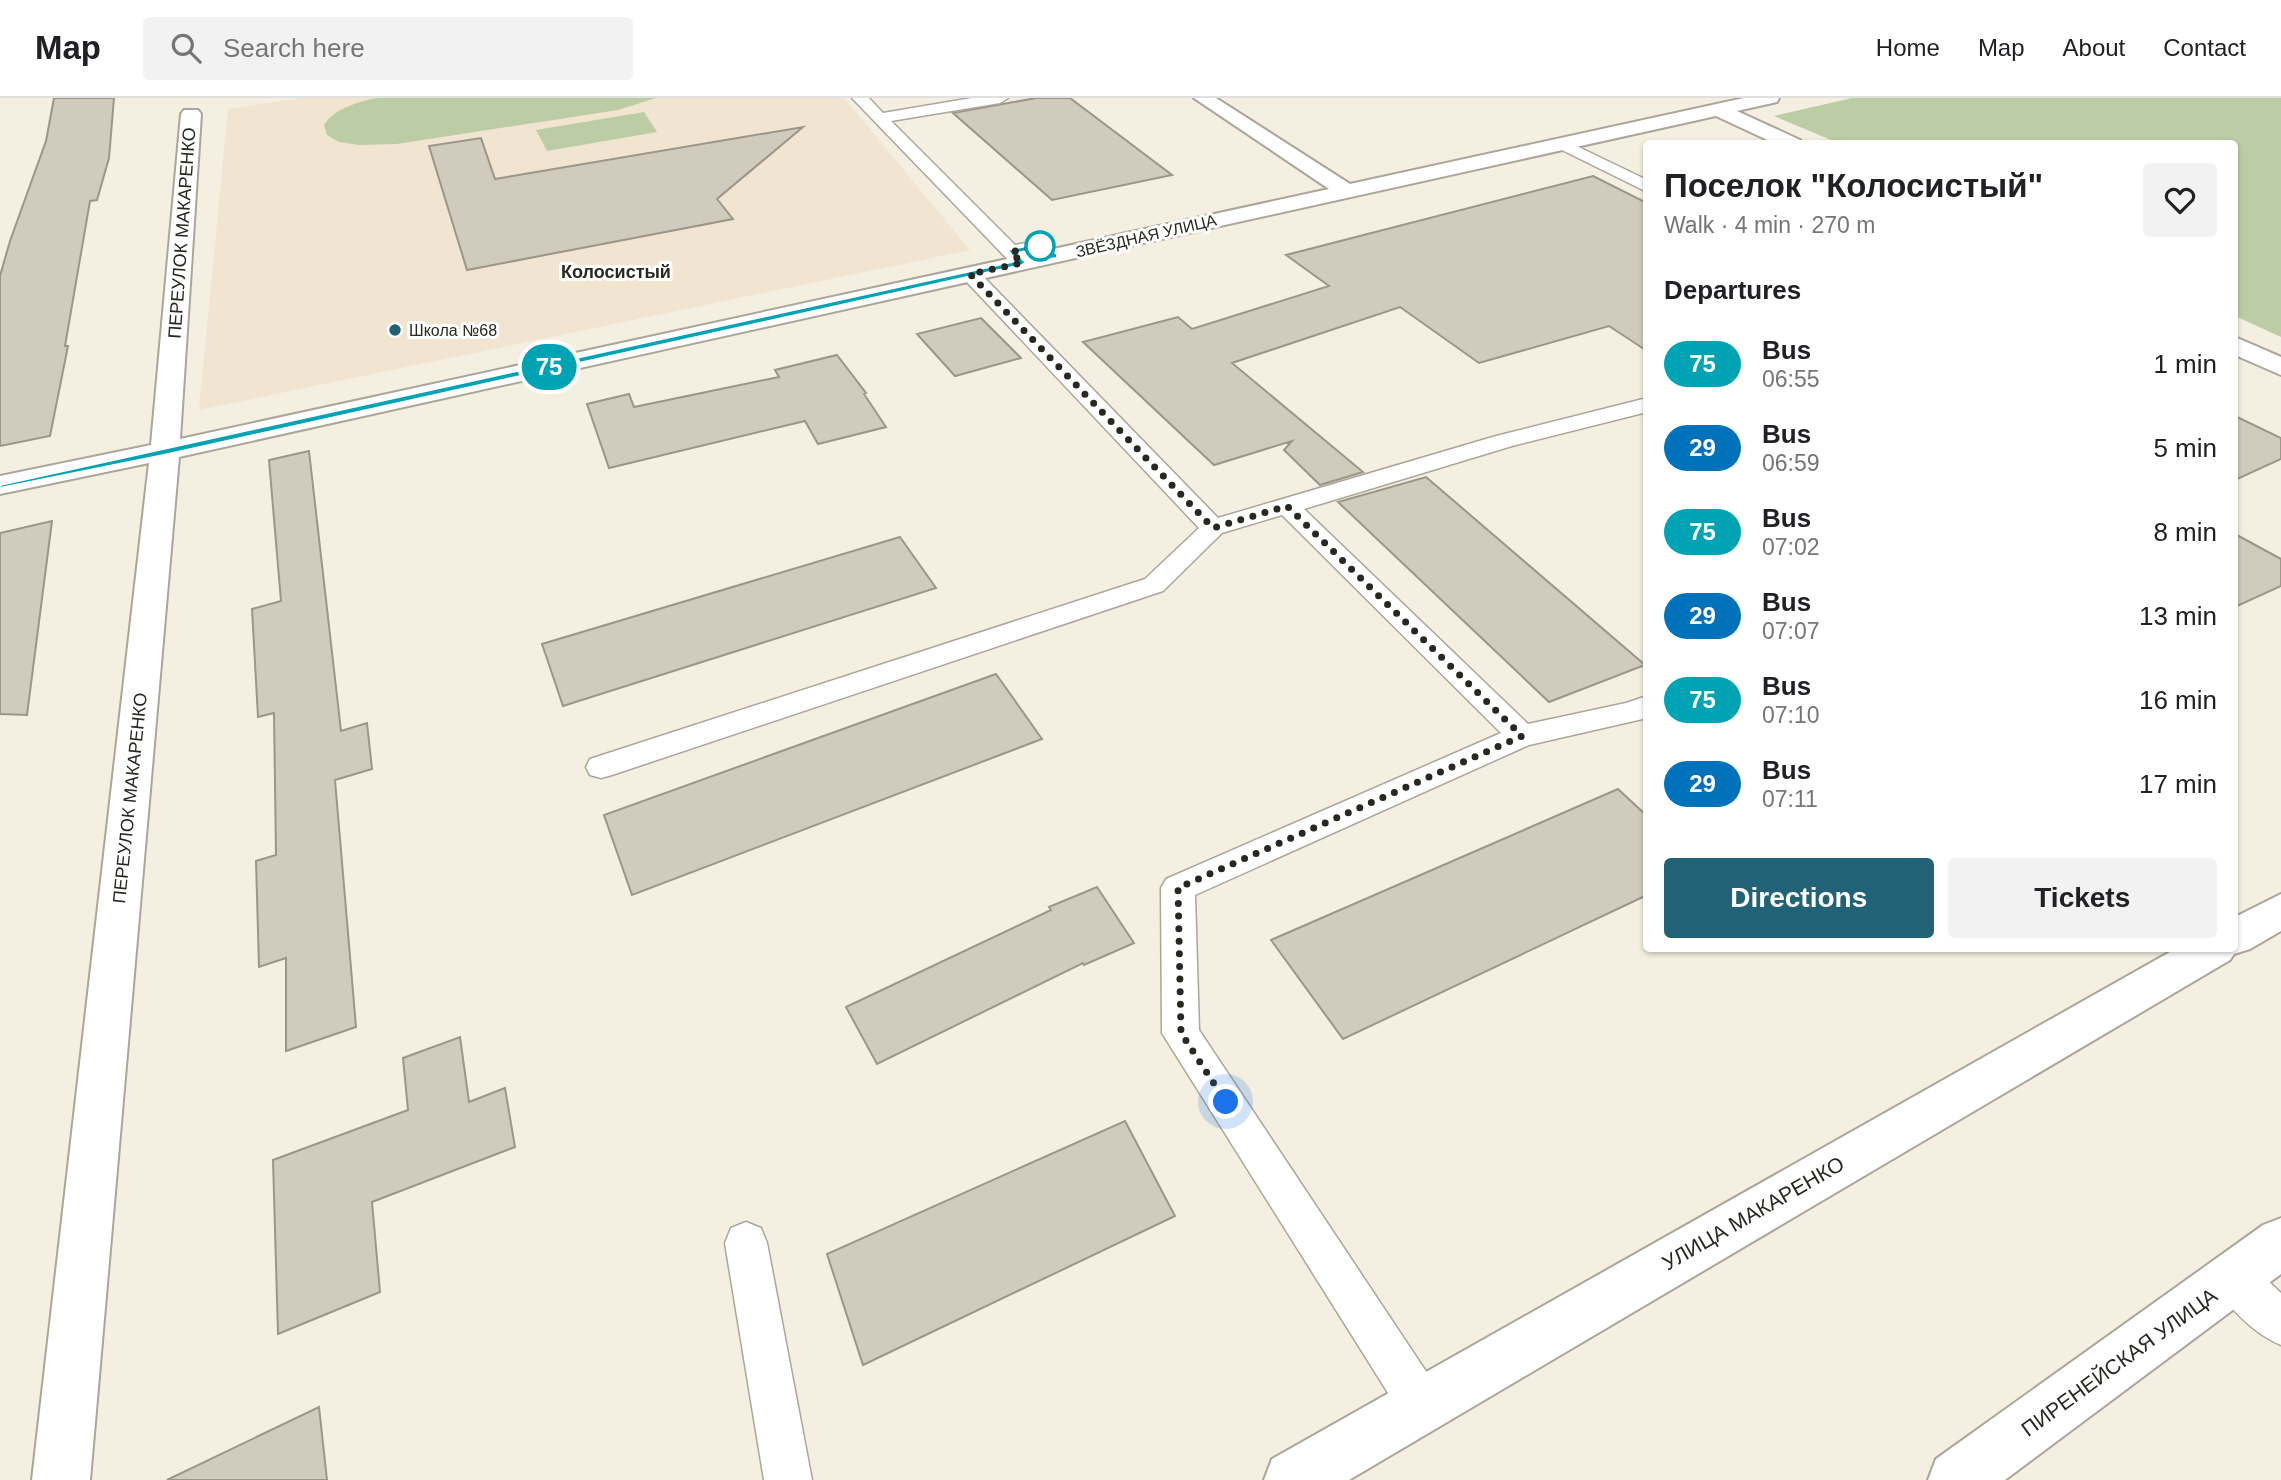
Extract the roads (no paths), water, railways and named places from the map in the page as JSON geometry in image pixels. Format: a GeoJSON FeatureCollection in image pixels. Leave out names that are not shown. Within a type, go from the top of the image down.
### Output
{"type":"FeatureCollection","features":[{"type":"Feature","properties":{"kind":"street"},"geometry":{"type":"LineString","coordinates":[[1203,98],[1347,191]]}},
{"type":"Feature","properties":{"kind":"street","name":"ЗВЁЗДНАЯ УЛИЦА"},"geometry":{"type":"LineString","coordinates":[[0,485],[164,452],[970,274],[1016,257],[1054,256],[1770,98]]}},
{"type":"Feature","properties":{"kind":"street"},"geometry":{"type":"LineString","coordinates":[[1718,109],[1784,140]]}},
{"type":"Feature","properties":{"kind":"street","name":"ПЕРЕУЛОК МАКАРЕНКО"},"geometry":{"type":"LineString","coordinates":[[61,1480],[164,452],[191,114]]}},
{"type":"Feature","properties":{"kind":"street"},"geometry":{"type":"LineString","coordinates":[[2238,346],[2281,367]]}},
{"type":"Feature","properties":{"kind":"street"},"geometry":{"type":"LineString","coordinates":[[2238,935],[2281,911]]}},
{"type":"Feature","properties":{"kind":"street","name":"УЛИЦА МАКАРЕНКО"},"geometry":{"type":"LineString","coordinates":[[1293,1480],[2208,952]]}},
{"type":"Feature","properties":{"kind":"street","name":"ПИРЕНЕЙСКАЯ УЛИЦА"},"geometry":{"type":"LineString","coordinates":[[1957,1480],[2281,1244]]}},
{"type":"Feature","properties":{"kind":"lane"},"geometry":{"type":"LineString","coordinates":[[860,98],[1016,257]]}},
{"type":"Feature","properties":{"kind":"lane"},"geometry":{"type":"LineString","coordinates":[[879,118],[1000,98]]}},
{"type":"Feature","properties":{"kind":"lane"},"geometry":{"type":"LineString","coordinates":[[1562,144],[1643,185]]}},
{"type":"Feature","properties":{"kind":"lane"},"geometry":{"type":"LineString","coordinates":[[970,274],[1213,528]]}},
{"type":"Feature","properties":{"kind":"lane"},"geometry":{"type":"LineString","coordinates":[[601,767],[1153,585],[1213,528],[1504,441],[1643,406]]}},
{"type":"Feature","properties":{"kind":"lane"},"geometry":{"type":"LineString","coordinates":[[1287,506],[1522,736]]}},
{"type":"Feature","properties":{"kind":"lane"},"geometry":{"type":"LineString","coordinates":[[1421,1404],[1181,1033],[1178,888],[1522,736],[1643,708]]}},
{"type":"Feature","properties":{"kind":"lane"},"geometry":{"type":"LineString","coordinates":[[746,1243],[788,1480]]}},
{"type":"Feature","properties":{"kind":"lane"},"geometry":{"type":"LineString","coordinates":[[2234,1278],[2281,1323]]}},
{"type":"Feature","properties":{"kind":"place","name":"Школа №68"},"geometry":{"type":"Point","coordinates":[395,330]}},
{"type":"Feature","properties":{"kind":"district","name":"Колосистый"},"geometry":{"type":"Point","coordinates":[616,272]}}]}
